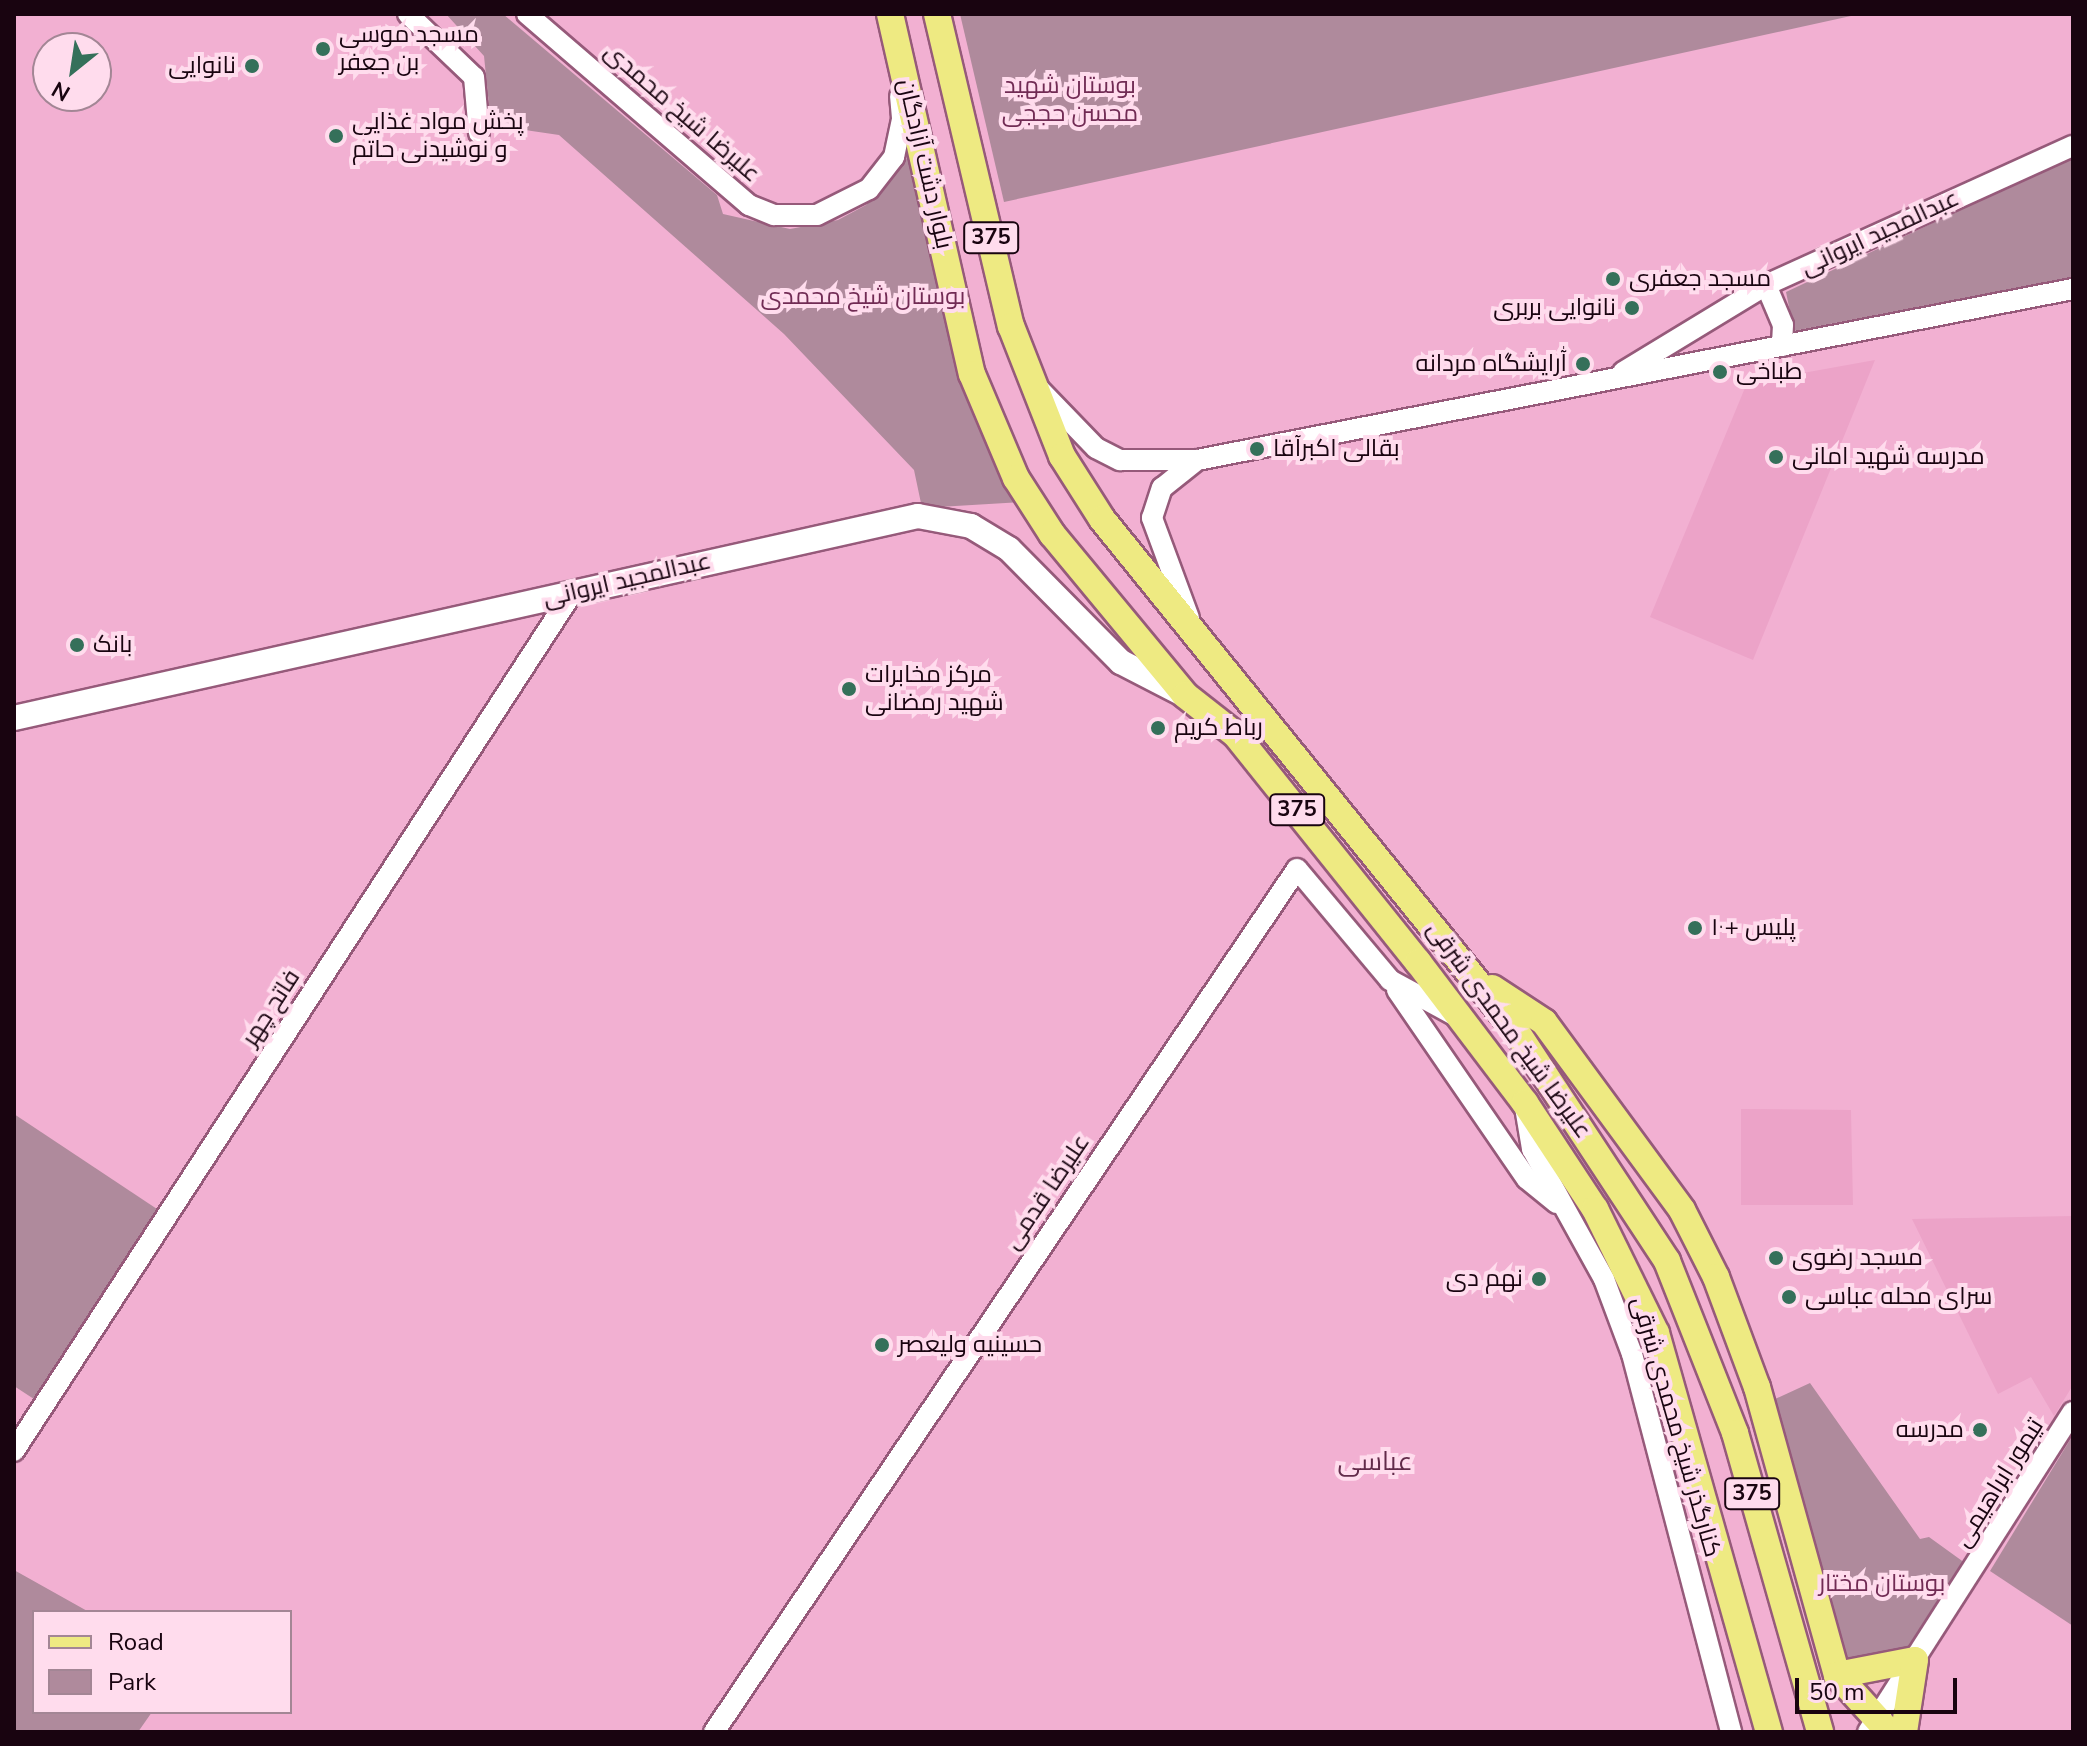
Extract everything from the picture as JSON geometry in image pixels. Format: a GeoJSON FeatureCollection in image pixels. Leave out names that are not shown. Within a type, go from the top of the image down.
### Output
{"type":"FeatureCollection","features":[{"type":"Feature","properties":{"kind":"main road","name":"بلوار دشت آزادگان"},"geometry":{"type":"LineString","coordinates":[[937,14],[1011,326],[1062,456]]}},
{"type":"Feature","properties":{"kind":"main road","name":"بلوار دشت آزادگان"},"geometry":{"type":"LineString","coordinates":[[890,15],[972,374],[1016,478],[1052,534]]}},
{"type":"Feature","properties":{"kind":"main road","name":"علیرضا شیخ محمدی شرقی"},"geometry":{"type":"LineString","coordinates":[[1062,456],[1102,519],[1471,975],[1578,1120],[1667,1261],[1735,1433],[1820,1732]]}},
{"type":"Feature","properties":{"kind":"main road","name":"عبدالمجید ایروانی"},"geometry":{"type":"LineString","coordinates":[[14,718],[918,516],[971,526],[1009,549],[1121,662],[1185,695]]}},
{"type":"Feature","properties":{"kind":"main road","name":"علیرضا شیخ محمدی شرقی"},"geometry":{"type":"LineString","coordinates":[[1052,534],[1185,695],[1236,735],[1462,1019],[1525,1103],[1629,1271],[1656,1333],[1769,1732]]}},
{"type":"Feature","properties":{"kind":"main road"},"geometry":{"type":"LineString","coordinates":[[1471,975],[1544,1022],[1682,1210],[1716,1277],[1757,1387],[1837,1675],[1877,1727]]}},
{"type":"Feature","properties":{"kind":"main road"},"geometry":{"type":"LineString","coordinates":[[1837,1675],[1915,1660],[1904,1732]]}},
{"type":"Feature","properties":{"kind":"street"},"geometry":{"type":"LineString","coordinates":[[408,14],[474,77],[479,133]]}},
{"type":"Feature","properties":{"kind":"street","name":"علیرضا شیخ محمدی"},"geometry":{"type":"LineString","coordinates":[[527,14],[749,205],[796,217],[859,197],[894,157],[902,118],[890,15]]}},
{"type":"Feature","properties":{"kind":"street","name":"عبدالمجید ایروانی"},"geometry":{"type":"LineString","coordinates":[[1609,380],[1766,285],[2073,146]]}},
{"type":"Feature","properties":{"kind":"street"},"geometry":{"type":"LineString","coordinates":[[1766,285],[1783,325],[1782,346]]}},
{"type":"Feature","properties":{"kind":"street","name":"عبدالمجید ایروانی"},"geometry":{"type":"LineString","coordinates":[[1033,383],[1096,448],[1120,460],[1197,460],[2073,289]]}},
{"type":"Feature","properties":{"kind":"street"},"geometry":{"type":"LineString","coordinates":[[1196,634],[1152,518],[1162,488],[1197,460]]}},
{"type":"Feature","properties":{"kind":"street","name":"فاتح چهر"},"geometry":{"type":"LineString","coordinates":[[14,1451],[572,593]]}},
{"type":"Feature","properties":{"kind":"street","name":"علیرضا قدمی"},"geometry":{"type":"LineString","coordinates":[[714,1732],[1297,869],[1390,980],[1462,1019]]}},
{"type":"Feature","properties":{"kind":"street"},"geometry":{"type":"LineString","coordinates":[[1390,980],[1527,1179],[1569,1212]]}},
{"type":"Feature","properties":{"kind":"street","name":"کنارگذر شیخ محمدی شرقی"},"geometry":{"type":"LineString","coordinates":[[1525,1103],[1532,1149],[1604,1279],[1632,1354],[1731,1732]]}},
{"type":"Feature","properties":{"kind":"street","name":"تیمور ابراهیمی"},"geometry":{"type":"LineString","coordinates":[[1877,1727],[1915,1660],[2073,1412]]}},
{"type":"Feature","properties":{"kind":"shaded area","name":"مدرسه شهید امانی"},"geometry":{"type":"Polygon","coordinates":[[[1875,360],[1753,660],[1650,617],[1747,383],[1875,360]]]}},
{"type":"Feature","properties":{"kind":"shaded area"},"geometry":{"type":"Polygon","coordinates":[[[1741,1109],[1851,1110],[1853,1205],[1741,1205],[1741,1109]]]}},
{"type":"Feature","properties":{"kind":"shaded area","name":"مدرسه"},"geometry":{"type":"Polygon","coordinates":[[[2073,1216],[2073,1385],[2054,1416],[2031,1377],[1998,1394],[1912,1219],[2073,1216]]]}},
{"type":"Feature","properties":{"kind":"green space","name":"بوستان شیخ محمدی"},"geometry":{"type":"Polygon","coordinates":[[[446,14],[503,14],[717,195],[723,214],[790,229],[838,220],[866,205],[910,155],[1021,502],[922,508],[914,470],[784,334],[559,135],[491,125],[484,56],[446,14]]]}},
{"type":"Feature","properties":{"kind":"green space","name":"بوستان شهید محسن حججی"},"geometry":{"type":"Polygon","coordinates":[[[960,14],[1860,14],[1004,202],[960,14]]]}},
{"type":"Feature","properties":{"kind":"green space"},"geometry":{"type":"Polygon","coordinates":[[[2073,157],[2073,277],[1794,331],[1786,292],[2073,157]]]}},
{"type":"Feature","properties":{"kind":"green space"},"geometry":{"type":"Polygon","coordinates":[[[14,1114],[157,1209],[40,1403],[14,1386],[14,1114]]]}},
{"type":"Feature","properties":{"kind":"green space","name":"بوستان مختار"},"geometry":{"type":"Polygon","coordinates":[[[1810,1383],[1920,1539],[1929,1537],[1965,1563],[1910,1653],[1850,1664],[1839,1643],[1804,1529],[1775,1399],[1810,1383]]]}},
{"type":"Feature","properties":{"kind":"green space"},"geometry":{"type":"Polygon","coordinates":[[[2073,1435],[2073,1626],[1990,1571],[2073,1435]]]}},
{"type":"Feature","properties":{"kind":"green space"},"geometry":{"type":"Polygon","coordinates":[[[14,1570],[85,1610],[32,1610],[32,1714],[151,1714],[138,1732],[14,1732],[14,1570]]]}},
{"type":"Feature","properties":{"kind":"place","name":"مسجد موسی بن جعفر"},"geometry":{"type":"Point","coordinates":[323,49]}},
{"type":"Feature","properties":{"kind":"place","name":"نانوایی"},"geometry":{"type":"Point","coordinates":[252,66]}},
{"type":"Feature","properties":{"kind":"place","name":"پخش مواد غذایی و نوشیدنی حاتم"},"geometry":{"type":"Point","coordinates":[336,136]}},
{"type":"Feature","properties":{"kind":"place","name":"مسجد جعفری"},"geometry":{"type":"Point","coordinates":[1613,279]}},
{"type":"Feature","properties":{"kind":"place","name":"نانوایی بربری"},"geometry":{"type":"Point","coordinates":[1632,308]}},
{"type":"Feature","properties":{"kind":"place","name":"آٰرایشگاه مردانه"},"geometry":{"type":"Point","coordinates":[1583,364]}},
{"type":"Feature","properties":{"kind":"place","name":"طباخی"},"geometry":{"type":"Point","coordinates":[1720,372]}},
{"type":"Feature","properties":{"kind":"place","name":"بقالی اکبرآقا"},"geometry":{"type":"Point","coordinates":[1257,449]}},
{"type":"Feature","properties":{"kind":"place","name":"مدرسه شهید امانی"},"geometry":{"type":"Point","coordinates":[1776,457]}},
{"type":"Feature","properties":{"kind":"place","name":"بانک"},"geometry":{"type":"Point","coordinates":[77,645]}},
{"type":"Feature","properties":{"kind":"place","name":"مرکز مخابرات شهید رمضانی"},"geometry":{"type":"Point","coordinates":[849,689]}},
{"type":"Feature","properties":{"kind":"place","name":"رباط کریم"},"geometry":{"type":"Point","coordinates":[1158,728]}},
{"type":"Feature","properties":{"kind":"place","name":"پلیس +۱۰"},"geometry":{"type":"Point","coordinates":[1695,928]}},
{"type":"Feature","properties":{"kind":"place","name":"مسجد رضوی"},"geometry":{"type":"Point","coordinates":[1776,1258]}},
{"type":"Feature","properties":{"kind":"place","name":"نهم دی"},"geometry":{"type":"Point","coordinates":[1539,1279]}},
{"type":"Feature","properties":{"kind":"place","name":"سرای محله عباسی"},"geometry":{"type":"Point","coordinates":[1789,1297]}},
{"type":"Feature","properties":{"kind":"place","name":"حسینیه ولیعصر"},"geometry":{"type":"Point","coordinates":[882,1345]}},
{"type":"Feature","properties":{"kind":"place","name":"مدرسه"},"geometry":{"type":"Point","coordinates":[1980,1430]}},
{"type":"Feature","properties":{"kind":"district","name":"عباسی"},"geometry":{"type":"Point","coordinates":[1375,1462]}}]}
